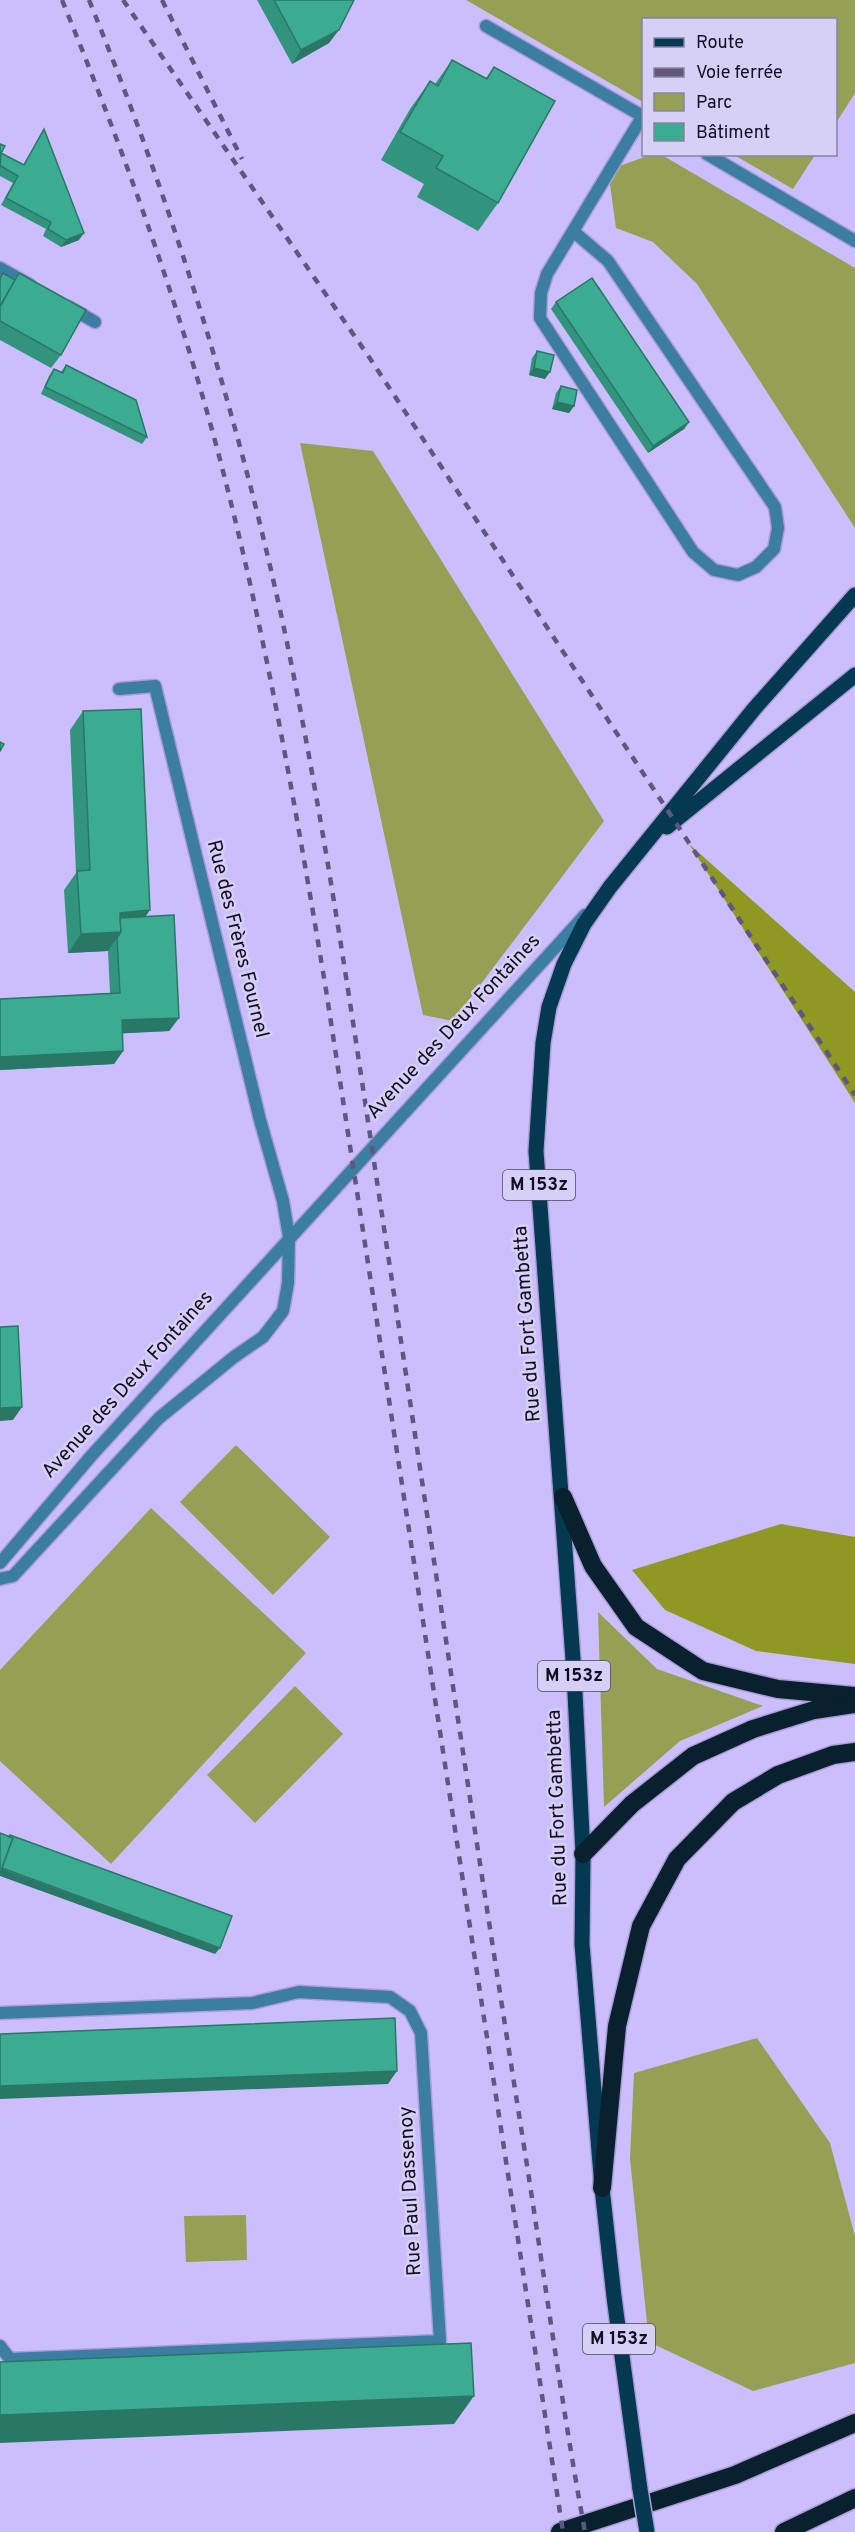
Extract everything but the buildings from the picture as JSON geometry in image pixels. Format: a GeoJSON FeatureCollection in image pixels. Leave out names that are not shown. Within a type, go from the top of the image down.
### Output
{"type":"FeatureCollection","features":[{"type":"Feature","properties":{"kind":"highway"},"geometry":{"type":"LineString","coordinates":[[562,1497],[593,1566],[636,1627],[703,1671],[778,1689],[855,1696]]}},
{"type":"Feature","properties":{"kind":"highway"},"geometry":{"type":"LineString","coordinates":[[583,1854],[632,1804],[693,1756],[753,1729],[814,1710],[855,1704]]}},
{"type":"Feature","properties":{"kind":"highway"},"geometry":{"type":"LineString","coordinates":[[602,2188],[616,2026],[641,1926],[677,1859],[733,1802],[778,1776],[834,1755],[855,1752]]}},
{"type":"Feature","properties":{"kind":"highway"},"geometry":{"type":"LineString","coordinates":[[560,2532],[735,2475],[855,2423]]}},
{"type":"Feature","properties":{"kind":"highway"},"geometry":{"type":"LineString","coordinates":[[784,2532],[855,2498]]}},
{"type":"Feature","properties":{"kind":"main road","name":"Avenue des Deux Fontaines"},"geometry":{"type":"LineString","coordinates":[[610,887],[754,709],[855,595]]}},
{"type":"Feature","properties":{"kind":"main road","name":"Avenue des Deux Fontaines"},"geometry":{"type":"LineString","coordinates":[[646,844],[855,675]]}},
{"type":"Feature","properties":{"kind":"main road","name":"Rue du Fort Gambetta"},"geometry":{"type":"LineString","coordinates":[[610,887],[584,924],[564,964],[549,1007],[537,1104],[536,1151],[562,1497],[583,1854],[582,1944],[602,2188],[614,2297],[647,2532]]}},
{"type":"Feature","properties":{"kind":"street"},"geometry":{"type":"LineString","coordinates":[[486,26],[642,116]]}},
{"type":"Feature","properties":{"kind":"street"},"geometry":{"type":"LineString","coordinates":[[573,231],[608,261],[775,507],[778,528],[774,549],[756,567],[738,575],[714,570],[693,552],[540,318],[541,293],[547,273],[642,119]]}},
{"type":"Feature","properties":{"kind":"street"},"geometry":{"type":"LineString","coordinates":[[710,156],[855,241]]}},
{"type":"Feature","properties":{"kind":"street"},"geometry":{"type":"LineString","coordinates":[[0,268],[38,290]]}},
{"type":"Feature","properties":{"kind":"street"},"geometry":{"type":"LineString","coordinates":[[57,300],[95,322]]}},
{"type":"Feature","properties":{"kind":"street","name":"Rue des Frères Fournel"},"geometry":{"type":"LineString","coordinates":[[119,689],[156,686],[260,1120],[283,1201],[289,1237]]}},
{"type":"Feature","properties":{"kind":"street","name":"Avenue des Deux Fontaines"},"geometry":{"type":"LineString","coordinates":[[0,1563],[92,1455],[610,887]]}},
{"type":"Feature","properties":{"kind":"street"},"geometry":{"type":"LineString","coordinates":[[0,1578],[13,1576],[159,1418],[234,1357],[263,1337],[283,1311],[288,1283],[289,1237]]}},
{"type":"Feature","properties":{"kind":"street","name":"Rue Paul Dassenoy"},"geometry":{"type":"LineString","coordinates":[[0,2013],[252,2003],[300,1992],[390,1997],[410,2011],[421,2033],[440,2341],[10,2359],[0,2346]]}},
{"type":"Feature","properties":{"kind":"green space"},"geometry":{"type":"Polygon","coordinates":[[[466,0],[855,0],[855,93],[837,121],[837,18],[642,18],[642,101],[466,0]]]}},
{"type":"Feature","properties":{"kind":"green space"},"geometry":{"type":"Polygon","coordinates":[[[647,156],[664,156],[855,268],[855,528],[697,284],[653,242],[616,228],[608,170],[647,156]]]}},
{"type":"Feature","properties":{"kind":"green space"},"geometry":{"type":"Polygon","coordinates":[[[736,156],[814,156],[793,189],[736,156]]]}},
{"type":"Feature","properties":{"kind":"green space"},"geometry":{"type":"Polygon","coordinates":[[[300,443],[373,451],[604,821],[453,1021],[423,1015],[300,443]]]}},
{"type":"Feature","properties":{"kind":"green space"},"geometry":{"type":"Polygon","coordinates":[[[689,844],[855,992],[855,1103],[689,844]]]}},
{"type":"Feature","properties":{"kind":"green space"},"geometry":{"type":"Polygon","coordinates":[[[236,1445],[330,1537],[273,1595],[180,1502],[236,1445]]]}},
{"type":"Feature","properties":{"kind":"green space"},"geometry":{"type":"Polygon","coordinates":[[[151,1508],[306,1653],[111,1864],[0,1761],[0,1670],[151,1508]]]}},
{"type":"Feature","properties":{"kind":"green space"},"geometry":{"type":"Polygon","coordinates":[[[781,1524],[855,1537],[855,1664],[756,1651],[665,1610],[632,1570],[781,1524]]]}},
{"type":"Feature","properties":{"kind":"green space"},"geometry":{"type":"Polygon","coordinates":[[[598,1612],[657,1669],[763,1706],[680,1741],[604,1807],[598,1612]]]}},
{"type":"Feature","properties":{"kind":"green space"},"geometry":{"type":"Polygon","coordinates":[[[295,1686],[343,1734],[255,1823],[207,1775],[295,1686]]]}},
{"type":"Feature","properties":{"kind":"green space"},"geometry":{"type":"Polygon","coordinates":[[[757,2038],[830,2143],[855,2236],[855,2363],[753,2391],[649,2342],[630,2159],[634,2073],[757,2038]]]}},
{"type":"Feature","properties":{"kind":"green space"},"geometry":{"type":"Polygon","coordinates":[[[246,2215],[247,2260],[186,2262],[184,2216],[246,2215]]]}},
{"type":"Feature","properties":{"kind":"railway"},"geometry":{"type":"LineString","coordinates":[[62,0],[134,186],[177,312],[231,503],[272,685],[326,990],[563,2532]]}},
{"type":"Feature","properties":{"kind":"railway"},"geometry":{"type":"LineString","coordinates":[[89,0],[148,155],[201,312],[225,392],[267,552],[301,711],[341,946],[559,2378],[585,2532]]}},
{"type":"Feature","properties":{"kind":"railway"},"geometry":{"type":"LineString","coordinates":[[123,0],[369,357],[855,1095]]}},
{"type":"Feature","properties":{"kind":"railway"},"geometry":{"type":"LineString","coordinates":[[162,0],[242,159]]}}]}
